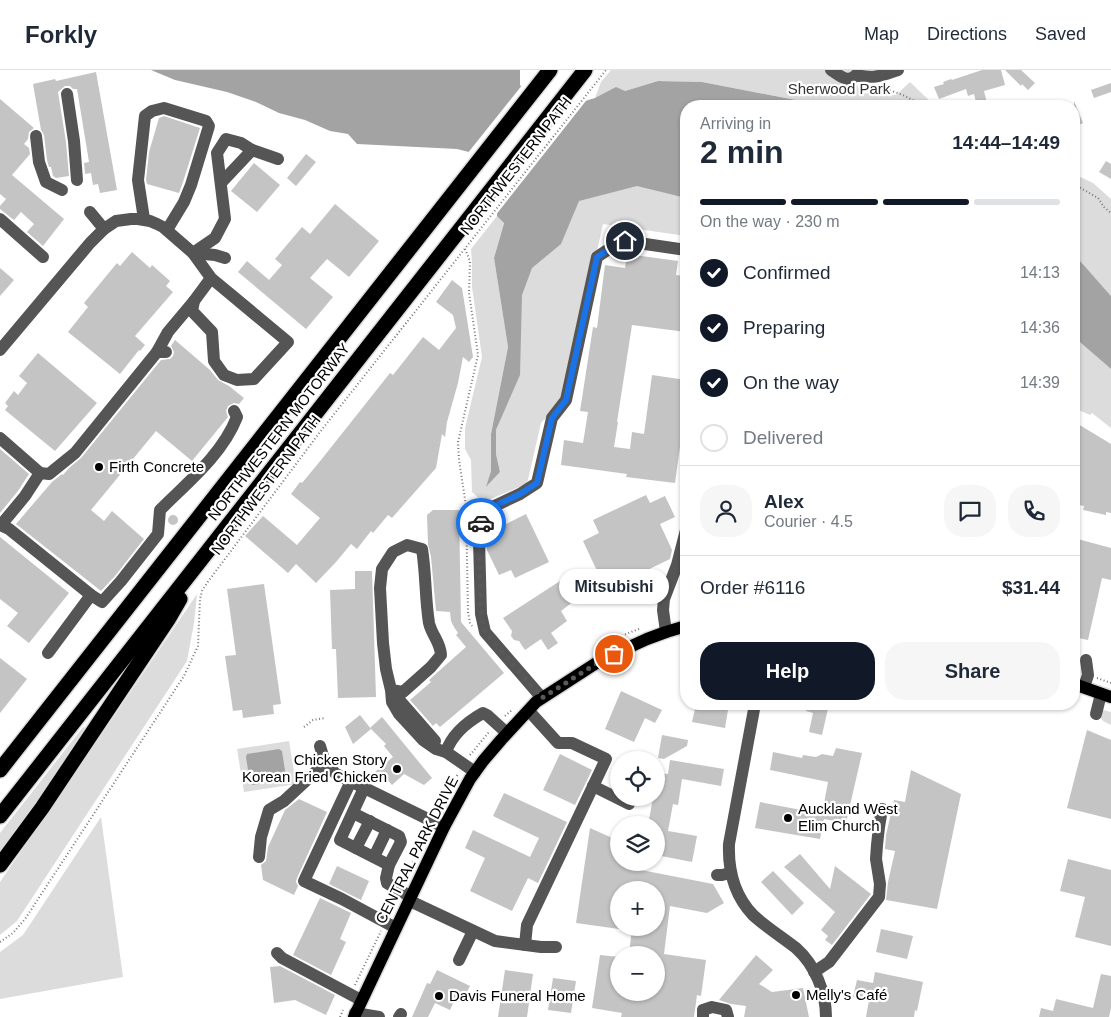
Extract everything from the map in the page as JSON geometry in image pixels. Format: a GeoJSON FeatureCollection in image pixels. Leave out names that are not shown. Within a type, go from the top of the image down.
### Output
{"type":"FeatureCollection","features":[{"type":"Feature","properties":{"kind":"highway","name":"NORTHWESTERN MOTORWAY"},"geometry":{"type":"LineString","coordinates":[[0,816],[585,70]]}},
{"type":"Feature","properties":{"kind":"highway","name":"NORTHWESTERN MOTORWAY"},"geometry":{"type":"LineString","coordinates":[[0,770],[550,71]]}},
{"type":"Feature","properties":{"kind":"highway"},"geometry":{"type":"LineString","coordinates":[[0,865],[42,808],[159,634],[215,542]]}},
{"type":"Feature","properties":{"kind":"main road","name":"CENTRAL PARK DRIVE"},"geometry":{"type":"LineString","coordinates":[[354,1015],[444,827],[483,761],[536,702],[602,660],[646,639],[680,628]]}},
{"type":"Feature","properties":{"kind":"main road"},"geometry":{"type":"LineString","coordinates":[[1080,686],[1106,695]]}},
{"type":"Feature","properties":{"kind":"street"},"geometry":{"type":"LineString","coordinates":[[832,70],[848,80],[856,75],[877,77],[898,70]]}},
{"type":"Feature","properties":{"kind":"street"},"geometry":{"type":"LineString","coordinates":[[67,94],[74,141],[77,180]]}},
{"type":"Feature","properties":{"kind":"street"},"geometry":{"type":"LineString","coordinates":[[144,219],[138,180],[145,116],[152,111],[164,108],[206,121],[209,126],[191,185],[184,202],[167,230]]}},
{"type":"Feature","properties":{"kind":"street"},"geometry":{"type":"LineString","coordinates":[[36,136],[39,162],[46,182],[62,190]]}},
{"type":"Feature","properties":{"kind":"street"},"geometry":{"type":"LineString","coordinates":[[193,253],[215,238],[225,219],[217,153],[226,139],[241,143],[252,150],[278,159]]}},
{"type":"Feature","properties":{"kind":"street"},"geometry":{"type":"LineString","coordinates":[[221,183],[252,150]]}},
{"type":"Feature","properties":{"kind":"street"},"geometry":{"type":"LineString","coordinates":[[90,212],[104,228]]}},
{"type":"Feature","properties":{"kind":"street"},"geometry":{"type":"LineString","coordinates":[[0,219],[43,257]]}},
{"type":"Feature","properties":{"kind":"street"},"geometry":{"type":"LineString","coordinates":[[0,350],[104,228],[116,221],[144,219],[167,230],[193,253],[211,278],[288,342],[254,379],[237,380],[224,375],[214,361],[212,332],[192,311],[194,301]]}},
{"type":"Feature","properties":{"kind":"street"},"geometry":{"type":"LineString","coordinates":[[542,698],[485,632],[481,614],[479,540],[482,512],[520,494],[537,483],[552,418],[566,400],[597,257],[625,241],[680,249]]}},
{"type":"Feature","properties":{"kind":"street"},"geometry":{"type":"LineString","coordinates":[[193,253],[215,255],[224,258]]}},
{"type":"Feature","properties":{"kind":"street"},"geometry":{"type":"LineString","coordinates":[[0,438],[40,473],[49,474],[75,453],[162,352],[168,332],[211,278]]}},
{"type":"Feature","properties":{"kind":"street"},"geometry":{"type":"LineString","coordinates":[[40,473],[25,496],[1,525],[9,529],[102,602],[158,534],[160,510],[220,448],[237,417],[234,410]]}},
{"type":"Feature","properties":{"kind":"street"},"geometry":{"type":"LineString","coordinates":[[391,690],[403,692],[441,655],[440,646],[431,631],[426,606],[422,549],[407,545],[393,552],[382,569],[380,588],[383,643],[391,690],[446,752],[475,772]]}},
{"type":"Feature","properties":{"kind":"street"},"geometry":{"type":"LineString","coordinates":[[666,632],[663,610],[664,599],[680,553]]}},
{"type":"Feature","properties":{"kind":"street"},"geometry":{"type":"LineString","coordinates":[[48,653],[91,595]]}},
{"type":"Feature","properties":{"kind":"street"},"geometry":{"type":"LineString","coordinates":[[1080,685],[1088,675],[1086,660]]}},
{"type":"Feature","properties":{"kind":"street"},"geometry":{"type":"LineString","coordinates":[[1096,714],[1106,695]]}},
{"type":"Feature","properties":{"kind":"street"},"geometry":{"type":"LineString","coordinates":[[754,710],[730,836],[728,860],[730,873],[738,894],[754,915],[797,949],[807,961],[820,984],[826,1017]]}},
{"type":"Feature","properties":{"kind":"street"},"geometry":{"type":"LineString","coordinates":[[525,945],[527,925],[606,759],[572,743],[558,743],[529,711]]}},
{"type":"Feature","properties":{"kind":"street"},"geometry":{"type":"LineString","coordinates":[[446,752],[456,734],[464,726],[484,713],[507,733]]}},
{"type":"Feature","properties":{"kind":"street"},"geometry":{"type":"LineString","coordinates":[[320,746],[326,764],[336,774],[444,827]]}},
{"type":"Feature","properties":{"kind":"street"},"geometry":{"type":"LineString","coordinates":[[259,857],[261,837],[269,810],[284,801],[326,764]]}},
{"type":"Feature","properties":{"kind":"street"},"geometry":{"type":"LineString","coordinates":[[351,781],[304,881],[342,898],[396,928]]}},
{"type":"Feature","properties":{"kind":"street"},"geometry":{"type":"LineString","coordinates":[[593,786],[610,794]]}},
{"type":"Feature","properties":{"kind":"street"},"geometry":{"type":"LineString","coordinates":[[364,788],[340,840],[389,865]]}},
{"type":"Feature","properties":{"kind":"street"},"geometry":{"type":"LineString","coordinates":[[814,972],[829,962],[878,897],[880,884],[876,859],[882,808]]}},
{"type":"Feature","properties":{"kind":"street"},"geometry":{"type":"LineString","coordinates":[[352,813],[400,836],[401,842],[389,865],[386,878],[387,883],[410,899],[495,941],[556,947]]}},
{"type":"Feature","properties":{"kind":"street"},"geometry":{"type":"LineString","coordinates":[[356,848],[370,821]]}},
{"type":"Feature","properties":{"kind":"street"},"geometry":{"type":"LineString","coordinates":[[374,857],[388,830]]}},
{"type":"Feature","properties":{"kind":"street"},"geometry":{"type":"LineString","coordinates":[[717,875],[730,873]]}},
{"type":"Feature","properties":{"kind":"street"},"geometry":{"type":"LineString","coordinates":[[459,960],[473,931]]}},
{"type":"Feature","properties":{"kind":"street"},"geometry":{"type":"LineString","coordinates":[[277,953],[282,958],[361,1000]]}},
{"type":"Feature","properties":{"kind":"street"},"geometry":{"type":"LineString","coordinates":[[703,1017],[704,1010],[712,1007],[726,1010],[728,1017]]}},
{"type":"Feature","properties":{"kind":"street"},"geometry":{"type":"LineString","coordinates":[[354,1015],[379,1017]]}},
{"type":"Feature","properties":{"kind":"path","name":"NORTHWESTERN PATH"},"geometry":{"type":"LineString","coordinates":[[0,942],[12,933],[25,919],[184,676],[198,646],[200,598],[207,582],[320,432],[606,70]]}},
{"type":"Feature","properties":{"kind":"path"},"geometry":{"type":"LineString","coordinates":[[861,87],[871,91],[880,92],[884,90],[914,100]]}},
{"type":"Feature","properties":{"kind":"path"},"geometry":{"type":"LineString","coordinates":[[1080,188],[1098,198],[1104,207],[1111,212]]}},
{"type":"Feature","properties":{"kind":"path"},"geometry":{"type":"LineString","coordinates":[[465,249],[470,261],[469,293],[478,355],[458,442],[458,460],[466,506],[468,612],[470,623],[476,630]]}},
{"type":"Feature","properties":{"kind":"path"},"geometry":{"type":"LineString","coordinates":[[304,727],[313,720],[325,718]]}},
{"type":"Feature","properties":{"kind":"green space","name":"Sherwood Park"},"geometry":{"type":"Polygon","coordinates":[[[611,70],[856,70],[856,83],[863,93],[896,95],[910,82],[929,100],[796,100],[702,82],[658,81],[595,98],[601,82],[611,70]]]}},
{"type":"Feature","properties":{"kind":"green space"},"geometry":{"type":"Polygon","coordinates":[[[680,138],[680,235],[603,224],[565,397],[541,423],[527,484],[483,502],[472,492],[471,460],[465,449],[465,428],[482,357],[472,287],[471,249],[497,216],[504,222],[494,258],[508,347],[491,434],[491,471],[487,486],[500,472],[496,454],[496,430],[520,374],[520,231],[680,138]]]}},
{"type":"Feature","properties":{"kind":"green space"},"geometry":{"type":"Polygon","coordinates":[[[1080,177],[1093,183],[1111,199],[1111,296],[1080,261],[1080,177]]]}},
{"type":"Feature","properties":{"kind":"green space"},"geometry":{"type":"Polygon","coordinates":[[[1080,342],[1111,369],[1111,428],[1092,413],[1090,415],[1080,411],[1080,342]]]}},
{"type":"Feature","properties":{"kind":"green space"},"geometry":{"type":"Polygon","coordinates":[[[197,594],[187,661],[17,921],[0,935],[0,882],[197,594]]]}},
{"type":"Feature","properties":{"kind":"green space"},"geometry":{"type":"Polygon","coordinates":[[[1103,710],[1111,712],[1111,725],[1100,717],[1103,710]]]}},
{"type":"Feature","properties":{"kind":"green space"},"geometry":{"type":"Polygon","coordinates":[[[83,727],[89,730],[0,855],[0,833],[83,727]]]}},
{"type":"Feature","properties":{"kind":"green space"},"geometry":{"type":"Polygon","coordinates":[[[289,741],[296,784],[244,792],[237,749],[289,741]]]}},
{"type":"Feature","properties":{"kind":"green space"},"geometry":{"type":"Polygon","coordinates":[[[101,817],[123,977],[0,999],[0,952],[23,935],[101,817]]]}},
{"type":"Feature","properties":{"kind":"shaded area"},"geometry":{"type":"Polygon","coordinates":[[[151,70],[520,70],[520,85],[534,102],[565,107],[595,98],[616,87],[625,91],[658,81],[702,82],[796,100],[680,100],[680,197],[637,186],[579,201],[561,244],[532,268],[522,295],[520,375],[496,430],[496,454],[500,472],[486,487],[491,471],[491,434],[508,347],[494,258],[504,223],[497,216],[496,159],[457,149],[357,144],[348,134],[330,131],[227,92],[175,80],[151,70]]]}},
{"type":"Feature","properties":{"kind":"shaded area"},"geometry":{"type":"Polygon","coordinates":[[[1080,261],[1111,296],[1111,369],[1080,342],[1080,261]]]}},
{"type":"Feature","properties":{"kind":"shaded area"},"geometry":{"type":"Polygon","coordinates":[[[279,749],[282,751],[286,777],[284,780],[252,785],[250,783],[247,754],[279,749]]]}},
{"type":"Feature","properties":{"kind":"pier"},"geometry":{"type":"Polygon","coordinates":[[[523,84],[536,100],[565,104],[589,97],[495,216],[494,161],[467,154],[523,84]]]}},
{"type":"Feature","properties":{"kind":"building"},"geometry":{"type":"Polygon","coordinates":[[[982,70],[1001,70],[1005,85],[984,91],[986,100],[976,100],[974,94],[968,96],[966,89],[939,99],[934,87],[982,70]]]}},
{"type":"Feature","properties":{"kind":"building"},"geometry":{"type":"Polygon","coordinates":[[[1005,70],[1021,70],[1035,83],[1028,90],[1022,84],[1021,86],[1005,70]]]}},
{"type":"Feature","properties":{"kind":"building"},"geometry":{"type":"Polygon","coordinates":[[[96,72],[117,190],[100,193],[98,184],[93,185],[91,173],[85,174],[84,163],[89,162],[77,89],[65,86],[58,92],[69,176],[56,178],[53,176],[47,160],[44,135],[41,130],[33,84],[96,72]]]}},
{"type":"Feature","properties":{"kind":"building"},"geometry":{"type":"Polygon","coordinates":[[[1111,83],[1111,92],[1094,98],[1091,90],[1111,83]]]}},
{"type":"Feature","properties":{"kind":"building"},"geometry":{"type":"Polygon","coordinates":[[[0,99],[34,128],[29,132],[28,139],[24,144],[29,148],[30,154],[12,175],[64,219],[43,246],[27,232],[34,224],[21,212],[14,220],[0,209],[0,206],[6,199],[0,194],[0,99]]]}},
{"type":"Feature","properties":{"kind":"building"},"geometry":{"type":"Polygon","coordinates":[[[164,116],[200,128],[179,193],[147,184],[146,180],[149,152],[159,118],[164,116]]]}},
{"type":"Feature","properties":{"kind":"building"},"geometry":{"type":"Polygon","coordinates":[[[306,154],[316,162],[296,186],[287,178],[306,154]]]}},
{"type":"Feature","properties":{"kind":"building"},"geometry":{"type":"Polygon","coordinates":[[[1106,161],[1111,164],[1111,179],[1099,172],[1106,161]]]}},
{"type":"Feature","properties":{"kind":"building"},"geometry":{"type":"Polygon","coordinates":[[[254,163],[280,185],[257,212],[231,191],[254,163]]]}},
{"type":"Feature","properties":{"kind":"building"},"geometry":{"type":"Polygon","coordinates":[[[335,204],[379,241],[349,277],[327,259],[310,278],[333,297],[306,329],[238,272],[247,261],[269,280],[282,265],[275,259],[302,227],[310,234],[335,204]]]}},
{"type":"Feature","properties":{"kind":"building"},"geometry":{"type":"Polygon","coordinates":[[[132,252],[150,268],[152,265],[170,281],[166,286],[173,292],[135,336],[145,345],[120,374],[68,332],[88,307],[84,303],[117,263],[120,266],[132,252]]]}},
{"type":"Feature","properties":{"kind":"building"},"geometry":{"type":"Polygon","coordinates":[[[627,254],[678,261],[676,275],[680,275],[680,331],[632,325],[614,447],[630,449],[632,432],[644,434],[652,375],[680,379],[680,447],[675,483],[626,477],[627,474],[561,465],[564,440],[583,443],[588,412],[580,411],[593,327],[597,328],[605,265],[625,268],[627,254]]]}},
{"type":"Feature","properties":{"kind":"building"},"geometry":{"type":"Polygon","coordinates":[[[0,268],[14,280],[0,296],[0,268]]]}},
{"type":"Feature","properties":{"kind":"building"},"geometry":{"type":"Polygon","coordinates":[[[452,280],[462,288],[473,357],[469,362],[463,357],[445,437],[442,434],[436,468],[392,518],[388,515],[373,533],[371,531],[357,549],[351,544],[316,583],[296,564],[288,573],[245,536],[263,516],[297,545],[320,518],[291,494],[321,460],[390,373],[393,375],[423,337],[439,350],[456,328],[453,315],[436,302],[452,280]]]}},
{"type":"Feature","properties":{"kind":"building","name":"Firth Concrete"},"geometry":{"type":"Polygon","coordinates":[[[175,340],[210,370],[218,380],[244,398],[239,404],[234,403],[228,406],[226,411],[228,417],[192,461],[156,431],[91,510],[104,521],[112,511],[144,539],[101,591],[16,524],[52,482],[63,475],[81,458],[161,360],[170,359],[173,356],[174,352],[171,346],[175,340]]]}},
{"type":"Feature","properties":{"kind":"building"},"geometry":{"type":"Polygon","coordinates":[[[38,353],[97,403],[55,451],[5,410],[8,406],[5,403],[14,391],[18,395],[27,383],[19,376],[38,353]]]}},
{"type":"Feature","properties":{"kind":"building"},"geometry":{"type":"Polygon","coordinates":[[[1080,425],[1111,444],[1111,513],[1106,512],[1106,515],[1083,510],[1084,506],[1080,505],[1080,425]]]}},
{"type":"Feature","properties":{"kind":"building"},"geometry":{"type":"Polygon","coordinates":[[[0,449],[29,474],[0,513],[0,449]]]}},
{"type":"Feature","properties":{"kind":"building"},"geometry":{"type":"Polygon","coordinates":[[[646,495],[650,503],[665,496],[675,517],[660,524],[672,550],[670,559],[606,590],[583,541],[599,533],[593,520],[646,495]]]}},
{"type":"Feature","properties":{"kind":"building"},"geometry":{"type":"Polygon","coordinates":[[[433,510],[459,510],[461,622],[504,673],[440,727],[436,723],[433,726],[410,700],[466,647],[456,635],[458,633],[451,621],[450,612],[436,611],[428,544],[427,515],[433,510]]]}},
{"type":"Feature","properties":{"kind":"building"},"geometry":{"type":"Polygon","coordinates":[[[526,514],[549,562],[515,578],[511,570],[499,575],[487,550],[487,546],[497,541],[492,531],[526,514]]]}},
{"type":"Feature","properties":{"kind":"building"},"geometry":{"type":"Polygon","coordinates":[[[171,515],[175,515],[178,520],[177,524],[171,525],[168,522],[168,518],[171,515]]]}},
{"type":"Feature","properties":{"kind":"building"},"geometry":{"type":"Polygon","coordinates":[[[0,537],[69,593],[29,643],[7,626],[18,613],[0,599],[0,537]]]}},
{"type":"Feature","properties":{"kind":"building"},"geometry":{"type":"Polygon","coordinates":[[[1080,540],[1111,548],[1111,580],[1102,578],[1088,640],[1080,638],[1080,540]]]}},
{"type":"Feature","properties":{"kind":"building"},"geometry":{"type":"Polygon","coordinates":[[[355,571],[372,571],[376,697],[338,698],[336,649],[332,649],[330,590],[355,589],[355,571]]]}},
{"type":"Feature","properties":{"kind":"building"},"geometry":{"type":"Polygon","coordinates":[[[560,581],[574,601],[561,611],[567,621],[551,633],[558,643],[548,650],[541,639],[525,650],[519,641],[514,640],[511,636],[512,631],[503,618],[560,581]]]}},
{"type":"Feature","properties":{"kind":"building"},"geometry":{"type":"Polygon","coordinates":[[[264,584],[281,704],[273,705],[274,714],[243,718],[242,710],[233,711],[225,656],[236,655],[227,589],[264,584]]]}},
{"type":"Feature","properties":{"kind":"building"},"geometry":{"type":"Polygon","coordinates":[[[0,658],[27,679],[0,713],[0,658]]]}},
{"type":"Feature","properties":{"kind":"building"},"geometry":{"type":"Polygon","coordinates":[[[621,691],[662,710],[655,723],[645,718],[634,742],[605,729],[621,691]]]}},
{"type":"Feature","properties":{"kind":"building"},"geometry":{"type":"Polygon","coordinates":[[[695,710],[728,710],[725,728],[692,722],[695,710]]]}},
{"type":"Feature","properties":{"kind":"building"},"geometry":{"type":"Polygon","coordinates":[[[828,710],[822,735],[809,732],[813,713],[806,711],[828,710]]]}},
{"type":"Feature","properties":{"kind":"building"},"geometry":{"type":"Polygon","coordinates":[[[360,715],[371,729],[353,744],[345,727],[360,715]]]}},
{"type":"Feature","properties":{"kind":"building"},"geometry":{"type":"Polygon","coordinates":[[[382,717],[432,778],[424,785],[404,774],[392,785],[384,776],[375,772],[393,757],[384,746],[386,744],[370,728],[382,717]]]}},
{"type":"Feature","properties":{"kind":"building"},"geometry":{"type":"Polygon","coordinates":[[[1087,730],[1111,740],[1111,819],[1067,808],[1087,730]]]}},
{"type":"Feature","properties":{"kind":"building"},"geometry":{"type":"Polygon","coordinates":[[[662,735],[688,740],[687,746],[665,758],[665,751],[659,751],[662,735]]]}},
{"type":"Feature","properties":{"kind":"building"},"geometry":{"type":"Polygon","coordinates":[[[836,748],[862,753],[846,823],[824,819],[820,839],[755,828],[760,802],[822,814],[828,782],[770,770],[773,752],[802,758],[803,755],[816,757],[822,754],[833,756],[836,748]]]}},
{"type":"Feature","properties":{"kind":"building"},"geometry":{"type":"Polygon","coordinates":[[[560,754],[592,770],[575,805],[543,790],[560,754]]]}},
{"type":"Feature","properties":{"kind":"building"},"geometry":{"type":"Polygon","coordinates":[[[670,760],[724,769],[721,786],[682,779],[678,805],[673,804],[668,831],[697,836],[692,862],[665,857],[665,816],[650,816],[652,806],[665,806],[665,774],[668,774],[670,760]]]}},
{"type":"Feature","properties":{"kind":"building"},"geometry":{"type":"Polygon","coordinates":[[[911,770],[961,794],[937,909],[886,900],[895,851],[885,849],[886,835],[894,800],[905,802],[911,770]]]}},
{"type":"Feature","properties":{"kind":"building"},"geometry":{"type":"Polygon","coordinates":[[[504,793],[567,822],[538,883],[528,878],[512,911],[470,891],[485,858],[465,848],[473,830],[530,857],[539,838],[493,816],[504,793]]]}},
{"type":"Feature","properties":{"kind":"building"},"geometry":{"type":"Polygon","coordinates":[[[299,799],[327,812],[297,878],[298,886],[294,895],[263,880],[261,865],[266,861],[268,847],[285,810],[299,799]]]}},
{"type":"Feature","properties":{"kind":"building"},"geometry":{"type":"Polygon","coordinates":[[[590,828],[610,837],[610,871],[646,871],[713,884],[724,903],[707,913],[670,906],[665,946],[630,946],[631,936],[665,936],[665,881],[610,881],[610,928],[576,923],[590,828]]]}},
{"type":"Feature","properties":{"kind":"building"},"geometry":{"type":"Polygon","coordinates":[[[800,854],[830,889],[835,866],[871,894],[832,945],[825,940],[828,936],[821,930],[835,912],[784,867],[800,854]]]}},
{"type":"Feature","properties":{"kind":"building"},"geometry":{"type":"Polygon","coordinates":[[[1068,859],[1111,870],[1111,946],[1075,937],[1085,897],[1060,891],[1068,859]]]}},
{"type":"Feature","properties":{"kind":"building"},"geometry":{"type":"Polygon","coordinates":[[[337,866],[369,881],[361,900],[329,884],[337,866]]]}},
{"type":"Feature","properties":{"kind":"building"},"geometry":{"type":"Polygon","coordinates":[[[773,871],[804,903],[792,915],[761,882],[773,871]]]}},
{"type":"Feature","properties":{"kind":"building"},"geometry":{"type":"Polygon","coordinates":[[[320,898],[351,913],[340,939],[346,942],[331,975],[293,955],[320,898]]]}},
{"type":"Feature","properties":{"kind":"building"},"geometry":{"type":"Polygon","coordinates":[[[881,929],[913,936],[907,959],[876,952],[881,929]]]}},
{"type":"Feature","properties":{"kind":"building"},"geometry":{"type":"Polygon","coordinates":[[[665,954],[706,960],[701,996],[697,995],[694,1017],[621,1017],[622,1013],[592,1008],[600,955],[610,956],[610,1001],[665,1001],[665,954]]]}},
{"type":"Feature","properties":{"kind":"building"},"geometry":{"type":"Polygon","coordinates":[[[756,955],[773,970],[759,984],[772,992],[803,988],[809,1017],[744,1017],[746,1006],[719,1000],[756,955]]]}},
{"type":"Feature","properties":{"kind":"building"},"geometry":{"type":"Polygon","coordinates":[[[280,966],[335,995],[326,1015],[295,1000],[274,1003],[270,967],[280,966]]]}},
{"type":"Feature","properties":{"kind":"building"},"geometry":{"type":"Polygon","coordinates":[[[437,970],[470,986],[464,998],[457,995],[450,1010],[435,1003],[428,1017],[412,1017],[427,983],[430,984],[437,970]]]}},
{"type":"Feature","properties":{"kind":"building"},"geometry":{"type":"Polygon","coordinates":[[[505,970],[533,974],[527,1017],[498,1017],[505,970]]]}},
{"type":"Feature","properties":{"kind":"building"},"geometry":{"type":"Polygon","coordinates":[[[875,972],[923,982],[914,1017],[866,1017],[869,1000],[853,997],[857,980],[873,983],[875,972]]]}},
{"type":"Feature","properties":{"kind":"building"},"geometry":{"type":"Polygon","coordinates":[[[1101,974],[1111,976],[1111,1008],[1109,1017],[1039,1017],[1041,1008],[1053,1011],[1056,999],[1093,1008],[1101,974]]]}},
{"type":"Feature","properties":{"kind":"building"},"geometry":{"type":"Polygon","coordinates":[[[553,978],[576,981],[571,1013],[548,1010],[553,978]]]}},
{"type":"Feature","properties":{"kind":"way so far"},"geometry":{"type":"LineString","coordinates":[[481,523],[479,540],[481,614],[485,632],[542,698],[614,654]]}},
{"type":"Feature","properties":{"kind":"place","name":"Firth Concrete"},"geometry":{"type":"Point","coordinates":[99,467]}},
{"type":"Feature","properties":{"kind":"place","name":"Mitsubishi"},"geometry":{"type":"Point","coordinates":[614,654]}},
{"type":"Feature","properties":{"kind":"place","name":"Chicken Story Korean Fried Chicken"},"geometry":{"type":"Point","coordinates":[397,769]}},
{"type":"Feature","properties":{"kind":"place","name":"Auckland West Elim Church"},"geometry":{"type":"Point","coordinates":[788,818]}},
{"type":"Feature","properties":{"kind":"place","name":"Melly's Café"},"geometry":{"type":"Point","coordinates":[796,995]}},
{"type":"Feature","properties":{"kind":"place","name":"Davis Funeral Home"},"geometry":{"type":"Point","coordinates":[439,996]}},
{"type":"Feature","properties":{"kind":"route"},"geometry":{"type":"LineString","coordinates":[[481,523],[482,512],[520,494],[537,483],[552,418],[566,400],[597,257],[625,241]]}}]}
